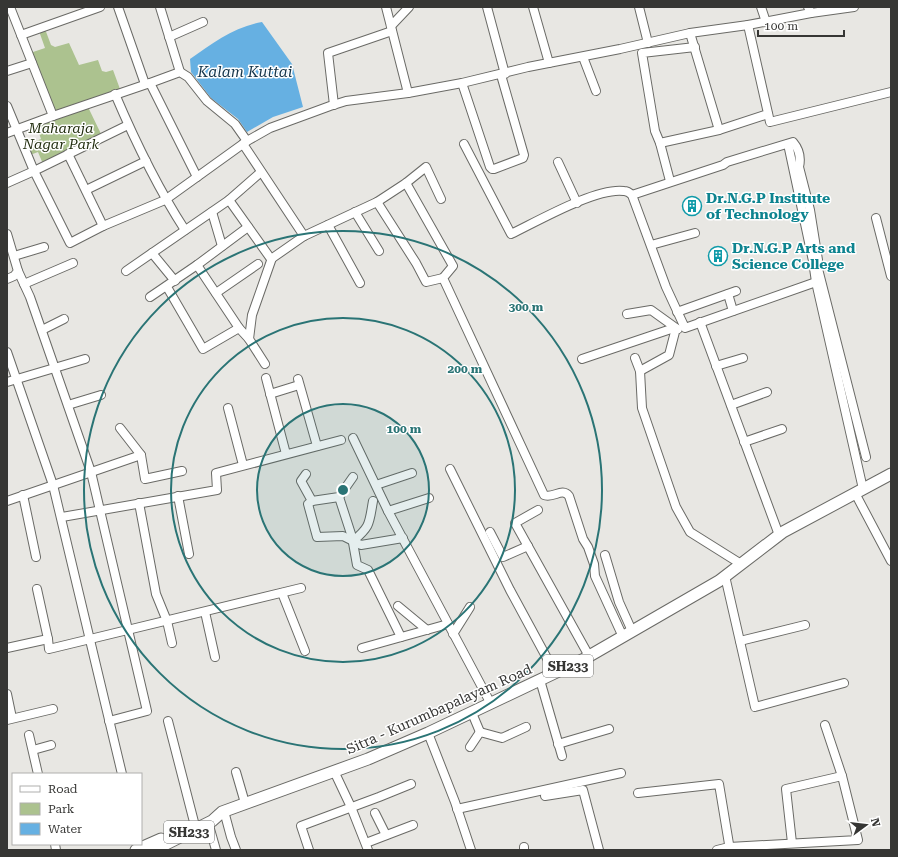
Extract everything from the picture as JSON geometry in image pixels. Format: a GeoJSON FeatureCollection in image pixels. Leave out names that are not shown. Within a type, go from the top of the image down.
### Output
{"type":"FeatureCollection","features":[{"type":"Feature","properties":{"kind":"main road","name":"Sitra - Kurumbapalayam Road"},"geometry":{"type":"LineString","coordinates":[[157,849],[208,822],[223,812],[368,758],[428,733],[589,656],[719,581],[779,535],[891,474]]}},
{"type":"Feature","properties":{"kind":"main road"},"geometry":{"type":"LineString","coordinates":[[140,848],[210,814],[223,812]]}},
{"type":"Feature","properties":{"kind":"street"},"geometry":{"type":"LineString","coordinates":[[10,7],[53,116]]}},
{"type":"Feature","properties":{"kind":"street"},"geometry":{"type":"LineString","coordinates":[[21,35],[100,7]]}},
{"type":"Feature","properties":{"kind":"street"},"geometry":{"type":"LineString","coordinates":[[118,7],[147,84],[197,177]]}},
{"type":"Feature","properties":{"kind":"street"},"geometry":{"type":"LineString","coordinates":[[160,7],[180,72],[188,77],[207,101],[235,124],[261,172],[304,236]]}},
{"type":"Feature","properties":{"kind":"street"},"geometry":{"type":"LineString","coordinates":[[386,7],[408,93]]}},
{"type":"Feature","properties":{"kind":"street"},"geometry":{"type":"LineString","coordinates":[[334,105],[328,53],[392,29],[409,7]]}},
{"type":"Feature","properties":{"kind":"street"},"geometry":{"type":"LineString","coordinates":[[462,84],[490,167],[494,169],[523,158],[524,154],[487,7]]}},
{"type":"Feature","properties":{"kind":"street"},"geometry":{"type":"LineString","coordinates":[[533,7],[549,63]]}},
{"type":"Feature","properties":{"kind":"street"},"geometry":{"type":"LineString","coordinates":[[639,7],[648,43]]}},
{"type":"Feature","properties":{"kind":"street"},"geometry":{"type":"LineString","coordinates":[[761,7],[766,22]]}},
{"type":"Feature","properties":{"kind":"street"},"geometry":{"type":"LineString","coordinates":[[7,106],[34,171],[70,243],[103,226],[166,200],[245,142],[270,128],[346,101],[462,84],[549,63],[583,57],[690,33],[766,22],[809,10],[854,7]]}},
{"type":"Feature","properties":{"kind":"street"},"geometry":{"type":"LineString","coordinates":[[169,37],[203,22]]}},
{"type":"Feature","properties":{"kind":"street"},"geometry":{"type":"LineString","coordinates":[[748,25],[770,122],[891,92]]}},
{"type":"Feature","properties":{"kind":"street"},"geometry":{"type":"LineString","coordinates":[[690,33],[719,130]]}},
{"type":"Feature","properties":{"kind":"street"},"geometry":{"type":"LineString","coordinates":[[670,181],[660,143],[655,131],[642,53],[695,47]]}},
{"type":"Feature","properties":{"kind":"street"},"geometry":{"type":"LineString","coordinates":[[583,57],[596,91]]}},
{"type":"Feature","properties":{"kind":"street"},"geometry":{"type":"LineString","coordinates":[[7,71],[32,63]]}},
{"type":"Feature","properties":{"kind":"street"},"geometry":{"type":"LineString","coordinates":[[7,133],[180,72]]}},
{"type":"Feature","properties":{"kind":"street"},"geometry":{"type":"LineString","coordinates":[[115,94],[128,125],[166,200],[185,230]]}},
{"type":"Feature","properties":{"kind":"street"},"geometry":{"type":"LineString","coordinates":[[660,143],[719,130],[768,114]]}},
{"type":"Feature","properties":{"kind":"street"},"geometry":{"type":"LineString","coordinates":[[7,183],[128,125]]}},
{"type":"Feature","properties":{"kind":"street"},"geometry":{"type":"LineString","coordinates":[[632,195],[670,181],[675,181],[723,165],[727,162],[793,142],[797,146],[801,161],[799,167],[810,210],[818,260],[817,265],[866,457]]}},
{"type":"Feature","properties":{"kind":"street"},"geometry":{"type":"LineString","coordinates":[[464,144],[511,234],[587,197],[611,191],[626,191],[632,195],[666,287],[685,328]]}},
{"type":"Feature","properties":{"kind":"street"},"geometry":{"type":"LineString","coordinates":[[788,144],[859,491],[888,550],[891,561]]}},
{"type":"Feature","properties":{"kind":"street"},"geometry":{"type":"LineString","coordinates":[[68,154],[103,226]]}},
{"type":"Feature","properties":{"kind":"street"},"geometry":{"type":"LineString","coordinates":[[86,190],[146,161]]}},
{"type":"Feature","properties":{"kind":"street"},"geometry":{"type":"LineString","coordinates":[[558,162],[576,203]]}},
{"type":"Feature","properties":{"kind":"street"},"geometry":{"type":"LineString","coordinates":[[249,339],[252,315],[272,258],[304,236],[377,202],[406,183],[426,167],[441,199]]}},
{"type":"Feature","properties":{"kind":"street"},"geometry":{"type":"LineString","coordinates":[[126,271],[229,200],[261,172]]}},
{"type":"Feature","properties":{"kind":"street"},"geometry":{"type":"LineString","coordinates":[[377,202],[416,263],[426,282],[443,278],[453,266],[406,183]]}},
{"type":"Feature","properties":{"kind":"street"},"geometry":{"type":"LineString","coordinates":[[229,200],[271,259],[272,258]]}},
{"type":"Feature","properties":{"kind":"street"},"geometry":{"type":"LineString","coordinates":[[212,212],[222,246]]}},
{"type":"Feature","properties":{"kind":"street"},"geometry":{"type":"LineString","coordinates":[[355,212],[379,252]]}},
{"type":"Feature","properties":{"kind":"street"},"geometry":{"type":"LineString","coordinates":[[876,218],[891,276]]}},
{"type":"Feature","properties":{"kind":"street"},"geometry":{"type":"LineString","coordinates":[[328,225],[360,283]]}},
{"type":"Feature","properties":{"kind":"street"},"geometry":{"type":"LineString","coordinates":[[150,297],[197,265],[248,227]]}},
{"type":"Feature","properties":{"kind":"street"},"geometry":{"type":"LineString","coordinates":[[651,245],[695,233]]}},
{"type":"Feature","properties":{"kind":"street"},"geometry":{"type":"LineString","coordinates":[[7,234],[18,271],[42,330],[91,472],[147,711],[109,721]]}},
{"type":"Feature","properties":{"kind":"street"},"geometry":{"type":"LineString","coordinates":[[14,256],[44,247]]}},
{"type":"Feature","properties":{"kind":"street"},"geometry":{"type":"LineString","coordinates":[[152,253],[175,280]]}},
{"type":"Feature","properties":{"kind":"street"},"geometry":{"type":"LineString","coordinates":[[24,284],[73,262]]}},
{"type":"Feature","properties":{"kind":"street"},"geometry":{"type":"LineString","coordinates":[[216,293],[258,264]]}},
{"type":"Feature","properties":{"kind":"street"},"geometry":{"type":"LineString","coordinates":[[197,265],[265,364]]}},
{"type":"Feature","properties":{"kind":"street"},"geometry":{"type":"LineString","coordinates":[[7,279],[14,276],[18,271]]}},
{"type":"Feature","properties":{"kind":"street"},"geometry":{"type":"LineString","coordinates":[[443,278],[544,495],[550,496],[563,492],[567,493],[569,496],[583,539],[588,547],[594,564],[596,576],[627,634]]}},
{"type":"Feature","properties":{"kind":"street"},"geometry":{"type":"LineString","coordinates":[[582,359],[676,328],[685,328],[816,282]]}},
{"type":"Feature","properties":{"kind":"street"},"geometry":{"type":"LineString","coordinates":[[166,287],[203,349],[239,328]]}},
{"type":"Feature","properties":{"kind":"street"},"geometry":{"type":"LineString","coordinates":[[677,312],[736,291]]}},
{"type":"Feature","properties":{"kind":"street"},"geometry":{"type":"LineString","coordinates":[[728,294],[733,311]]}},
{"type":"Feature","properties":{"kind":"street"},"geometry":{"type":"LineString","coordinates":[[627,314],[651,310],[676,328]]}},
{"type":"Feature","properties":{"kind":"street"},"geometry":{"type":"LineString","coordinates":[[42,330],[64,319]]}},
{"type":"Feature","properties":{"kind":"street"},"geometry":{"type":"LineString","coordinates":[[700,322],[779,535]]}},
{"type":"Feature","properties":{"kind":"street"},"geometry":{"type":"LineString","coordinates":[[640,371],[669,356],[676,328]]}},
{"type":"Feature","properties":{"kind":"street"},"geometry":{"type":"LineString","coordinates":[[7,352],[53,485],[62,516],[122,773]]}},
{"type":"Feature","properties":{"kind":"street"},"geometry":{"type":"LineString","coordinates":[[635,358],[640,371],[642,408],[676,507],[690,532],[741,564]]}},
{"type":"Feature","properties":{"kind":"street"},"geometry":{"type":"LineString","coordinates":[[716,366],[743,358]]}},
{"type":"Feature","properties":{"kind":"street"},"geometry":{"type":"LineString","coordinates":[[7,382],[85,359]]}},
{"type":"Feature","properties":{"kind":"street"},"geometry":{"type":"LineString","coordinates":[[266,378],[286,454]]}},
{"type":"Feature","properties":{"kind":"street"},"geometry":{"type":"LineString","coordinates":[[270,394],[298,382],[316,446]]}},
{"type":"Feature","properties":{"kind":"street"},"geometry":{"type":"LineString","coordinates":[[731,405],[767,392]]}},
{"type":"Feature","properties":{"kind":"street"},"geometry":{"type":"LineString","coordinates":[[68,405],[101,394]]}},
{"type":"Feature","properties":{"kind":"street"},"geometry":{"type":"LineString","coordinates":[[228,408],[243,465]]}},
{"type":"Feature","properties":{"kind":"street"},"geometry":{"type":"LineString","coordinates":[[120,428],[141,455],[146,479],[182,471]]}},
{"type":"Feature","properties":{"kind":"street"},"geometry":{"type":"LineString","coordinates":[[744,442],[782,429]]}},
{"type":"Feature","properties":{"kind":"street"},"geometry":{"type":"LineString","coordinates":[[353,438],[388,511],[491,704]]}},
{"type":"Feature","properties":{"kind":"street"},"geometry":{"type":"LineString","coordinates":[[62,516],[217,490],[216,473],[341,440]]}},
{"type":"Feature","properties":{"kind":"street"},"geometry":{"type":"LineString","coordinates":[[7,501],[141,455]]}},
{"type":"Feature","properties":{"kind":"street"},"geometry":{"type":"LineString","coordinates":[[450,469],[510,590],[555,673]]}},
{"type":"Feature","properties":{"kind":"street"},"geometry":{"type":"LineString","coordinates":[[376,485],[412,473]]}},
{"type":"Feature","properties":{"kind":"street"},"geometry":{"type":"LineString","coordinates":[[306,474],[301,481],[312,501]]}},
{"type":"Feature","properties":{"kind":"street"},"geometry":{"type":"LineString","coordinates":[[353,477],[339,497],[312,501],[308,504],[317,537],[343,536],[361,545],[403,538]]}},
{"type":"Feature","properties":{"kind":"street"},"geometry":{"type":"LineString","coordinates":[[22,496],[36,557]]}},
{"type":"Feature","properties":{"kind":"street"},"geometry":{"type":"LineString","coordinates":[[178,496],[189,554]]}},
{"type":"Feature","properties":{"kind":"street"},"geometry":{"type":"LineString","coordinates":[[339,497],[353,541],[357,565],[368,570],[401,637]]}},
{"type":"Feature","properties":{"kind":"street"},"geometry":{"type":"LineString","coordinates":[[388,511],[429,498]]}},
{"type":"Feature","properties":{"kind":"street"},"geometry":{"type":"LineString","coordinates":[[353,541],[363,533],[369,524],[373,501]]}},
{"type":"Feature","properties":{"kind":"street"},"geometry":{"type":"LineString","coordinates":[[139,503],[156,594],[167,621],[172,643]]}},
{"type":"Feature","properties":{"kind":"street"},"geometry":{"type":"LineString","coordinates":[[538,510],[515,523],[589,656]]}},
{"type":"Feature","properties":{"kind":"street"},"geometry":{"type":"LineString","coordinates":[[490,532],[503,557],[528,546]]}},
{"type":"Feature","properties":{"kind":"street"},"geometry":{"type":"LineString","coordinates":[[605,555],[627,634]]}},
{"type":"Feature","properties":{"kind":"street"},"geometry":{"type":"LineString","coordinates":[[725,576],[755,707],[844,683]]}},
{"type":"Feature","properties":{"kind":"street"},"geometry":{"type":"LineString","coordinates":[[37,589],[49,649],[301,588]]}},
{"type":"Feature","properties":{"kind":"street"},"geometry":{"type":"LineString","coordinates":[[282,593],[305,651]]}},
{"type":"Feature","properties":{"kind":"street"},"geometry":{"type":"LineString","coordinates":[[398,606],[427,630]]}},
{"type":"Feature","properties":{"kind":"street"},"geometry":{"type":"LineString","coordinates":[[453,634],[470,607]]}},
{"type":"Feature","properties":{"kind":"street"},"geometry":{"type":"LineString","coordinates":[[205,612],[215,657]]}},
{"type":"Feature","properties":{"kind":"street"},"geometry":{"type":"LineString","coordinates":[[362,648],[448,624]]}},
{"type":"Feature","properties":{"kind":"street"},"geometry":{"type":"LineString","coordinates":[[740,642],[805,625]]}},
{"type":"Feature","properties":{"kind":"street"},"geometry":{"type":"LineString","coordinates":[[7,648],[48,639]]}},
{"type":"Feature","properties":{"kind":"street"},"geometry":{"type":"LineString","coordinates":[[540,680],[562,756]]}},
{"type":"Feature","properties":{"kind":"street"},"geometry":{"type":"LineString","coordinates":[[7,694],[10,719],[53,709]]}},
{"type":"Feature","properties":{"kind":"street"},"geometry":{"type":"LineString","coordinates":[[472,713],[480,732]]}},
{"type":"Feature","properties":{"kind":"street"},"geometry":{"type":"LineString","coordinates":[[168,721],[194,822]]}},
{"type":"Feature","properties":{"kind":"street"},"geometry":{"type":"LineString","coordinates":[[717,850],[792,843],[858,840],[842,776],[825,725]]}},
{"type":"Feature","properties":{"kind":"street"},"geometry":{"type":"LineString","coordinates":[[480,732],[502,738],[526,727]]}},
{"type":"Feature","properties":{"kind":"street"},"geometry":{"type":"LineString","coordinates":[[558,744],[609,729]]}},
{"type":"Feature","properties":{"kind":"street"},"geometry":{"type":"LineString","coordinates":[[470,747],[480,732]]}},
{"type":"Feature","properties":{"kind":"street"},"geometry":{"type":"LineString","coordinates":[[428,733],[471,850]]}},
{"type":"Feature","properties":{"kind":"street"},"geometry":{"type":"LineString","coordinates":[[30,735],[38,773]]}},
{"type":"Feature","properties":{"kind":"street"},"geometry":{"type":"LineString","coordinates":[[33,750],[51,745]]}},
{"type":"Feature","properties":{"kind":"street"},"geometry":{"type":"LineString","coordinates":[[334,771],[367,846],[386,835],[413,825]]}},
{"type":"Feature","properties":{"kind":"street"},"geometry":{"type":"LineString","coordinates":[[236,772],[245,803]]}},
{"type":"Feature","properties":{"kind":"street"},"geometry":{"type":"LineString","coordinates":[[457,809],[621,772]]}},
{"type":"Feature","properties":{"kind":"street"},"geometry":{"type":"LineString","coordinates":[[792,843],[786,789],[842,776]]}},
{"type":"Feature","properties":{"kind":"street"},"geometry":{"type":"LineString","coordinates":[[309,850],[301,826],[411,784]]}},
{"type":"Feature","properties":{"kind":"street"},"geometry":{"type":"LineString","coordinates":[[638,793],[719,784],[729,848]]}},
{"type":"Feature","properties":{"kind":"street"},"geometry":{"type":"LineString","coordinates":[[545,796],[583,790],[599,850]]}},
{"type":"Feature","properties":{"kind":"street"},"geometry":{"type":"LineString","coordinates":[[223,812],[236,850]]}},
{"type":"Feature","properties":{"kind":"street"},"geometry":{"type":"LineString","coordinates":[[375,813],[386,835]]}},
{"type":"Feature","properties":{"kind":"street"},"geometry":{"type":"LineString","coordinates":[[208,822],[216,850]]}},
{"type":"Feature","properties":{"kind":"green space"},"geometry":{"type":"Polygon","coordinates":[[[45,29],[51,45],[55,47],[69,43],[79,65],[98,60],[102,71],[106,72],[113,70],[120,89],[53,113],[30,53],[45,48],[39,31],[45,29]]]}},
{"type":"Feature","properties":{"kind":"green space","name":"Maharaja Nagar Park"},"geometry":{"type":"Polygon","coordinates":[[[88,107],[102,136],[43,164],[38,152],[30,155],[26,145],[41,139],[37,127],[88,107]]]}},
{"type":"Feature","properties":{"kind":"water","name":"Kalam Kuttai"},"geometry":{"type":"Polygon","coordinates":[[[262,22],[292,64],[303,107],[273,117],[247,132],[238,119],[211,98],[191,72],[190,59],[233,32],[252,24],[262,22]]]}},
{"type":"Feature","properties":{"kind":"place","name":"Dr.N.G.P Institute of Technology"},"geometry":{"type":"Point","coordinates":[692,206]}},
{"type":"Feature","properties":{"kind":"place","name":"Dr.N.G.P Arts and Science College"},"geometry":{"type":"Point","coordinates":[718,256]}}]}
